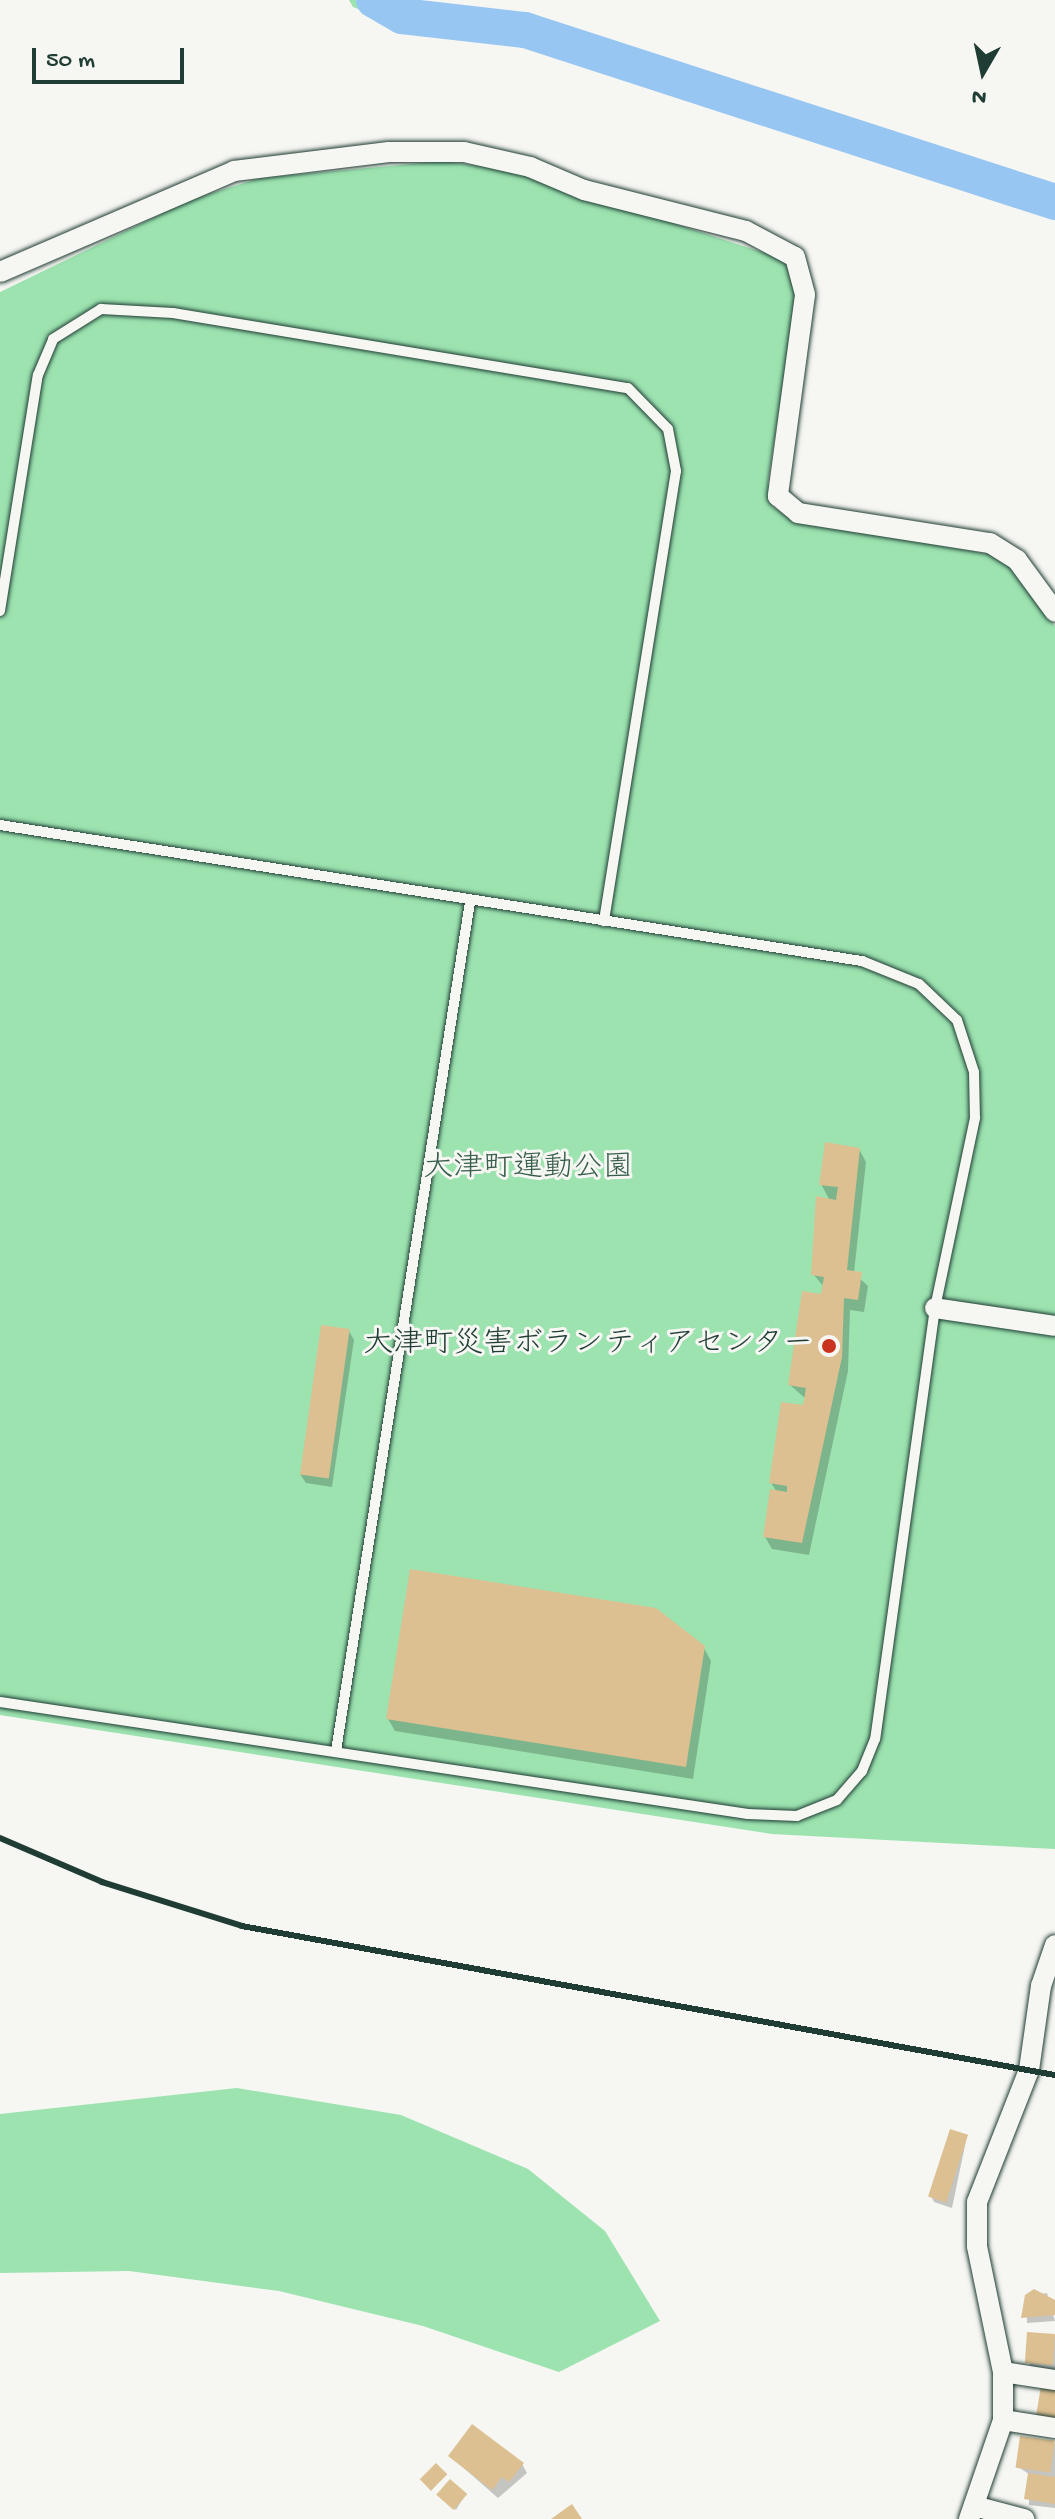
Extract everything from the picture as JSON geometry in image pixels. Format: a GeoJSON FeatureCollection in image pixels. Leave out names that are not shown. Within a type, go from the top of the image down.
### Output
{"type":"FeatureCollection","features":[{"type":"Feature","properties":{"kind":"street"},"geometry":{"type":"LineString","coordinates":[[0,272],[234,171],[389,152],[464,152],[517,164],[584,190],[746,231],[795,257],[805,295],[778,496],[798,513],[990,543],[1017,560],[1055,612]]}},
{"type":"Feature","properties":{"kind":"street"},"geometry":{"type":"LineString","coordinates":[[935,1308],[1055,1326]]}},
{"type":"Feature","properties":{"kind":"street"},"geometry":{"type":"LineString","coordinates":[[1024,2519],[972,2512],[1003,2420],[1003,2372],[977,2246],[977,2202],[1029,2070],[1041,1986],[1055,1945]]}},
{"type":"Feature","properties":{"kind":"street"},"geometry":{"type":"LineString","coordinates":[[1003,2372],[1055,2380]]}},
{"type":"Feature","properties":{"kind":"street"},"geometry":{"type":"LineString","coordinates":[[1003,2420],[1055,2428]]}},
{"type":"Feature","properties":{"kind":"lane"},"geometry":{"type":"LineString","coordinates":[[0,611],[38,375],[53,339],[101,309],[173,313],[628,388],[668,429],[676,471],[604,921]]}},
{"type":"Feature","properties":{"kind":"lane"},"geometry":{"type":"LineString","coordinates":[[0,825],[470,902],[862,961],[919,984],[957,1020],[974,1072],[975,1118],[935,1308],[875,1739],[862,1771],[837,1800],[797,1816],[748,1814],[0,1702]]}},
{"type":"Feature","properties":{"kind":"lane"},"geometry":{"type":"LineString","coordinates":[[336,1751],[470,902]]}},
{"type":"Feature","properties":{"kind":"green space"},"geometry":{"type":"Polygon","coordinates":[[[349,0],[402,0],[427,36],[353,7],[349,0]]]}},
{"type":"Feature","properties":{"kind":"green space","name":"大津町運動公園"},"geometry":{"type":"Polygon","coordinates":[[[443,161],[512,171],[777,257],[790,268],[796,297],[768,482],[772,506],[791,519],[988,554],[1012,568],[1055,626],[1055,1849],[772,1834],[0,1715],[0,292],[190,200],[260,178],[443,161]]]}},
{"type":"Feature","properties":{"kind":"green space"},"geometry":{"type":"Polygon","coordinates":[[[237,2088],[401,2115],[528,2169],[605,2231],[660,2321],[559,2372],[423,2326],[279,2291],[129,2271],[0,2273],[0,2114],[237,2088]]]}},
{"type":"Feature","properties":{"kind":"building"},"geometry":{"type":"Polygon","coordinates":[[[825,1142],[860,1148],[847,1270],[862,1272],[858,1300],[844,1298],[842,1357],[802,1543],[763,1537],[770,1489],[787,1492],[787,1486],[769,1483],[781,1402],[803,1405],[806,1388],[788,1385],[802,1291],[821,1294],[824,1277],[811,1275],[816,1196],[836,1200],[838,1187],[819,1185],[825,1142]]]}},
{"type":"Feature","properties":{"kind":"building"},"geometry":{"type":"Polygon","coordinates":[[[321,1325],[350,1329],[329,1479],[300,1475],[321,1325]]]}},
{"type":"Feature","properties":{"kind":"building"},"geometry":{"type":"Polygon","coordinates":[[[410,1569],[656,1608],[705,1646],[686,1767],[386,1719],[410,1569]]]}},
{"type":"Feature","properties":{"kind":"building"},"geometry":{"type":"Polygon","coordinates":[[[950,2129],[968,2135],[946,2202],[928,2197],[950,2129]]]}},
{"type":"Feature","properties":{"kind":"building"},"geometry":{"type":"Polygon","coordinates":[[[1034,2289],[1055,2300],[1055,2315],[1021,2318],[1025,2295],[1034,2289]]]}},
{"type":"Feature","properties":{"kind":"building"},"geometry":{"type":"Polygon","coordinates":[[[1027,2332],[1055,2334],[1053,2365],[1025,2363],[1027,2332]]]}},
{"type":"Feature","properties":{"kind":"building"},"geometry":{"type":"Polygon","coordinates":[[[1041,2386],[1055,2389],[1055,2419],[1036,2416],[1041,2386]]]}},
{"type":"Feature","properties":{"kind":"building"},"geometry":{"type":"Polygon","coordinates":[[[472,2424],[524,2463],[509,2482],[502,2477],[492,2490],[448,2456],[472,2424]]]}},
{"type":"Feature","properties":{"kind":"building"},"geometry":{"type":"Polygon","coordinates":[[[1020,2436],[1055,2441],[1050,2473],[1016,2468],[1020,2436]]]}},
{"type":"Feature","properties":{"kind":"building"},"geometry":{"type":"Polygon","coordinates":[[[436,2463],[447,2474],[431,2491],[420,2479],[436,2463]]]}},
{"type":"Feature","properties":{"kind":"building"},"geometry":{"type":"Polygon","coordinates":[[[1028,2473],[1055,2477],[1055,2504],[1024,2499],[1028,2473]]]}},
{"type":"Feature","properties":{"kind":"building"},"geometry":{"type":"Polygon","coordinates":[[[450,2479],[467,2494],[454,2510],[436,2495],[450,2479]]]}},
{"type":"Feature","properties":{"kind":"building"},"geometry":{"type":"Polygon","coordinates":[[[572,2504],[582,2519],[551,2519],[572,2504]]]}},
{"type":"Feature","properties":{"kind":"waterway"},"geometry":{"type":"LineString","coordinates":[[374,0],[402,16],[525,30],[1055,202]]}},
{"type":"Feature","properties":{"kind":"railway"},"geometry":{"type":"LineString","coordinates":[[0,1838],[102,1882],[242,1926],[1055,2075]]}},
{"type":"Feature","properties":{"kind":"place","name":"大津町災害ボランティアセンター"},"geometry":{"type":"Point","coordinates":[829,1346]}}]}
